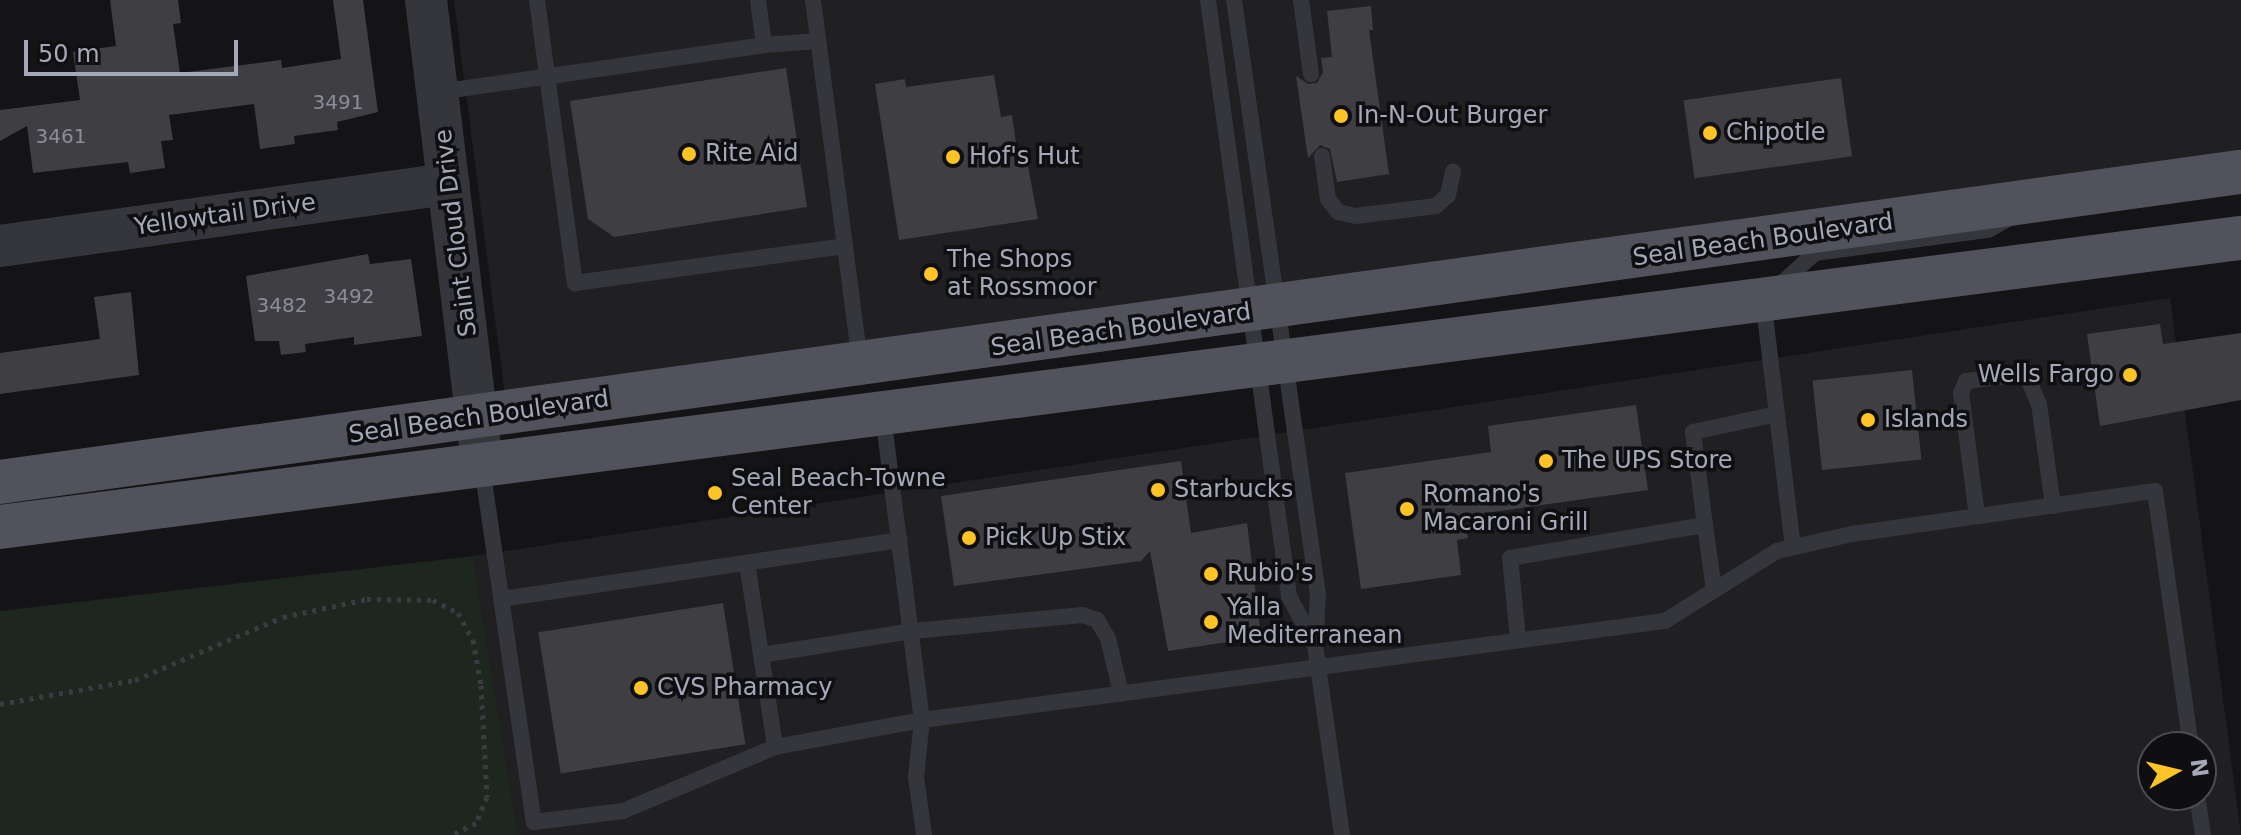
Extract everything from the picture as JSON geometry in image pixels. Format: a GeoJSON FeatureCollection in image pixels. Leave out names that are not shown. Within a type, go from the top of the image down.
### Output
{"type":"FeatureCollection","features":[{"type":"Feature","properties":{"kind":"main road","name":"Seal Beach Boulevard"},"geometry":{"type":"LineString","coordinates":[[0,482],[861,366],[2241,172]]}},
{"type":"Feature","properties":{"kind":"main road","name":"Seal Beach Boulevard"},"geometry":{"type":"LineString","coordinates":[[0,527],[883,416],[2241,238]]}},
{"type":"Feature","properties":{"kind":"street","name":"Saint Cloud Drive"},"geometry":{"type":"LineString","coordinates":[[426,0],[482,466]]}},
{"type":"Feature","properties":{"kind":"street","name":"Yellowtail Drive"},"geometry":{"type":"LineString","coordinates":[[0,246],[449,184]]}},
{"type":"Feature","properties":{"kind":"lane"},"geometry":{"type":"LineString","coordinates":[[537,0],[575,283],[844,246]]}},
{"type":"Feature","properties":{"kind":"lane"},"geometry":{"type":"LineString","coordinates":[[758,0],[764,45]]}},
{"type":"Feature","properties":{"kind":"lane"},"geometry":{"type":"LineString","coordinates":[[813,0],[861,366]]}},
{"type":"Feature","properties":{"kind":"lane"},"geometry":{"type":"LineString","coordinates":[[1208,0],[1318,595],[1315,645],[1342,835]]}},
{"type":"Feature","properties":{"kind":"lane"},"geometry":{"type":"LineString","coordinates":[[1234,0],[1273,364],[1289,596],[1315,645]]}},
{"type":"Feature","properties":{"kind":"lane"},"geometry":{"type":"LineString","coordinates":[[1301,0],[1311,74]]}},
{"type":"Feature","properties":{"kind":"lane"},"geometry":{"type":"LineString","coordinates":[[439,92],[764,45],[818,41]]}},
{"type":"Feature","properties":{"kind":"lane"},"geometry":{"type":"LineString","coordinates":[[1322,156],[1328,199],[1338,212],[1355,216],[1436,206],[1448,195],[1453,172]]}},
{"type":"Feature","properties":{"kind":"lane"},"geometry":{"type":"LineString","coordinates":[[1793,547],[1763,300],[1815,253],[1988,230],[2041,200]]}},
{"type":"Feature","properties":{"kind":"lane"},"geometry":{"type":"LineString","coordinates":[[1977,516],[1961,393],[1966,381],[2026,374],[2039,404],[2053,506]]}},
{"type":"Feature","properties":{"kind":"lane"},"geometry":{"type":"LineString","coordinates":[[1714,590],[1693,432],[1777,414]]}},
{"type":"Feature","properties":{"kind":"lane"},"geometry":{"type":"LineString","coordinates":[[883,416],[922,720],[916,777],[924,835]]}},
{"type":"Feature","properties":{"kind":"lane"},"geometry":{"type":"LineString","coordinates":[[482,466],[534,822],[623,811],[775,747],[922,720],[1318,664],[1665,621],[1777,551],[1977,516],[2155,491],[2189,731]]}},
{"type":"Feature","properties":{"kind":"lane"},"geometry":{"type":"LineString","coordinates":[[1518,639],[1510,558],[1705,525]]}},
{"type":"Feature","properties":{"kind":"lane"},"geometry":{"type":"LineString","coordinates":[[501,599],[900,540]]}},
{"type":"Feature","properties":{"kind":"lane"},"geometry":{"type":"LineString","coordinates":[[747,563],[775,747]]}},
{"type":"Feature","properties":{"kind":"lane"},"geometry":{"type":"LineString","coordinates":[[761,655],[913,631],[1082,615],[1097,620],[1108,638],[1121,693]]}},
{"type":"Feature","properties":{"kind":"lane"},"geometry":{"type":"LineString","coordinates":[[2199,811],[2203,835]]}},
{"type":"Feature","properties":{"kind":"path"},"geometry":{"type":"LineString","coordinates":[[0,704],[135,680],[283,617],[367,599],[433,600],[458,613],[473,640],[481,685],[487,797],[476,823],[451,835]]}},
{"type":"Feature","properties":{"kind":"shaded area","name":"The Shops at Rossmoor"},"geometry":{"type":"Polygon","coordinates":[[[454,0],[2241,0],[2241,151],[505,396],[454,0]]]}},
{"type":"Feature","properties":{"kind":"shaded area"},"geometry":{"type":"Polygon","coordinates":[[[2170,298],[2241,835],[518,835],[473,556],[2170,298]]]}},
{"type":"Feature","properties":{"kind":"shaded area"},"geometry":{"type":"Polygon","coordinates":[[[473,556],[518,835],[0,835],[0,611],[473,556]]]}},
{"type":"Feature","properties":{"kind":"building"},"geometry":{"type":"Polygon","coordinates":[[[110,0],[178,0],[181,23],[173,24],[180,73],[281,60],[282,68],[341,59],[333,0],[363,0],[378,112],[337,122],[338,130],[294,136],[295,144],[260,149],[254,104],[169,115],[173,140],[161,141],[165,168],[130,173],[128,162],[33,173],[27,126],[0,141],[0,110],[80,100],[73,52],[116,46],[110,0]]]}},
{"type":"Feature","properties":{"kind":"building","name":"In-N-Out Burger"},"geometry":{"type":"Polygon","coordinates":[[[1371,6],[1373,30],[1369,30],[1389,174],[1337,182],[1330,149],[1320,145],[1308,158],[1296,76],[1308,84],[1317,83],[1323,72],[1321,58],[1332,57],[1327,11],[1371,6]]]}},
{"type":"Feature","properties":{"kind":"building","name":"Rite Aid"},"geometry":{"type":"Polygon","coordinates":[[[786,68],[807,207],[614,237],[588,219],[570,101],[786,68]]]}},
{"type":"Feature","properties":{"kind":"building","name":"Hof's Hut"},"geometry":{"type":"Polygon","coordinates":[[[994,75],[1001,117],[1012,115],[1018,157],[1026,156],[1038,219],[899,240],[875,84],[905,79],[906,87],[994,75]]]}},
{"type":"Feature","properties":{"kind":"building"},"geometry":{"type":"Polygon","coordinates":[[[1841,78],[1852,156],[1695,178],[1684,100],[1841,78]]]}},
{"type":"Feature","properties":{"kind":"building"},"geometry":{"type":"Polygon","coordinates":[[[368,254],[370,264],[411,259],[422,336],[354,345],[354,337],[305,344],[306,352],[281,355],[279,341],[255,341],[246,276],[368,254]]]}},
{"type":"Feature","properties":{"kind":"building"},"geometry":{"type":"Polygon","coordinates":[[[131,292],[139,375],[0,394],[0,353],[100,339],[94,297],[131,292]]]}},
{"type":"Feature","properties":{"kind":"building"},"geometry":{"type":"Polygon","coordinates":[[[2160,324],[2163,344],[2241,333],[2241,400],[2100,426],[2087,334],[2160,324]]]}},
{"type":"Feature","properties":{"kind":"building","name":"Islands"},"geometry":{"type":"Polygon","coordinates":[[[1912,370],[1921,460],[1822,470],[1813,380],[1912,370]]]}},
{"type":"Feature","properties":{"kind":"building"},"geometry":{"type":"Polygon","coordinates":[[[1636,405],[1648,490],[1465,516],[1468,538],[1457,540],[1461,575],[1361,589],[1345,473],[1491,452],[1488,426],[1636,405]]]}},
{"type":"Feature","properties":{"kind":"building"},"geometry":{"type":"Polygon","coordinates":[[[1181,461],[1191,533],[1247,523],[1261,637],[1168,651],[1150,551],[1141,561],[954,586],[941,496],[1181,461]]]}},
{"type":"Feature","properties":{"kind":"building","name":"CVS Pharmacy"},"geometry":{"type":"Polygon","coordinates":[[[723,603],[745,744],[561,773],[538,632],[723,603]]]}},
{"type":"Feature","properties":{"kind":"place","name":"In-N-Out Burger"},"geometry":{"type":"Point","coordinates":[1341,116]}},
{"type":"Feature","properties":{"kind":"place","name":"Chipotle"},"geometry":{"type":"Point","coordinates":[1710,133]}},
{"type":"Feature","properties":{"kind":"place","name":"Rite Aid"},"geometry":{"type":"Point","coordinates":[689,154]}},
{"type":"Feature","properties":{"kind":"place","name":"Hof's Hut"},"geometry":{"type":"Point","coordinates":[953,157]}},
{"type":"Feature","properties":{"kind":"place","name":"The Shops at Rossmoor"},"geometry":{"type":"Point","coordinates":[931,274]}},
{"type":"Feature","properties":{"kind":"place","name":"Wells Fargo"},"geometry":{"type":"Point","coordinates":[2130,375]}},
{"type":"Feature","properties":{"kind":"place","name":"Islands"},"geometry":{"type":"Point","coordinates":[1868,420]}},
{"type":"Feature","properties":{"kind":"place","name":"The UPS Store"},"geometry":{"type":"Point","coordinates":[1546,461]}},
{"type":"Feature","properties":{"kind":"place","name":"Starbucks"},"geometry":{"type":"Point","coordinates":[1158,490]}},
{"type":"Feature","properties":{"kind":"place","name":"Seal Beach-Towne Center"},"geometry":{"type":"Point","coordinates":[715,493]}},
{"type":"Feature","properties":{"kind":"place","name":"Romano's Macaroni Grill"},"geometry":{"type":"Point","coordinates":[1407,509]}},
{"type":"Feature","properties":{"kind":"place","name":"Pick Up Stix"},"geometry":{"type":"Point","coordinates":[969,538]}},
{"type":"Feature","properties":{"kind":"place","name":"Rubio's"},"geometry":{"type":"Point","coordinates":[1211,574]}},
{"type":"Feature","properties":{"kind":"place","name":"Yalla Mediterranean"},"geometry":{"type":"Point","coordinates":[1211,622]}},
{"type":"Feature","properties":{"kind":"place","name":"CVS Pharmacy"},"geometry":{"type":"Point","coordinates":[641,688]}}]}
